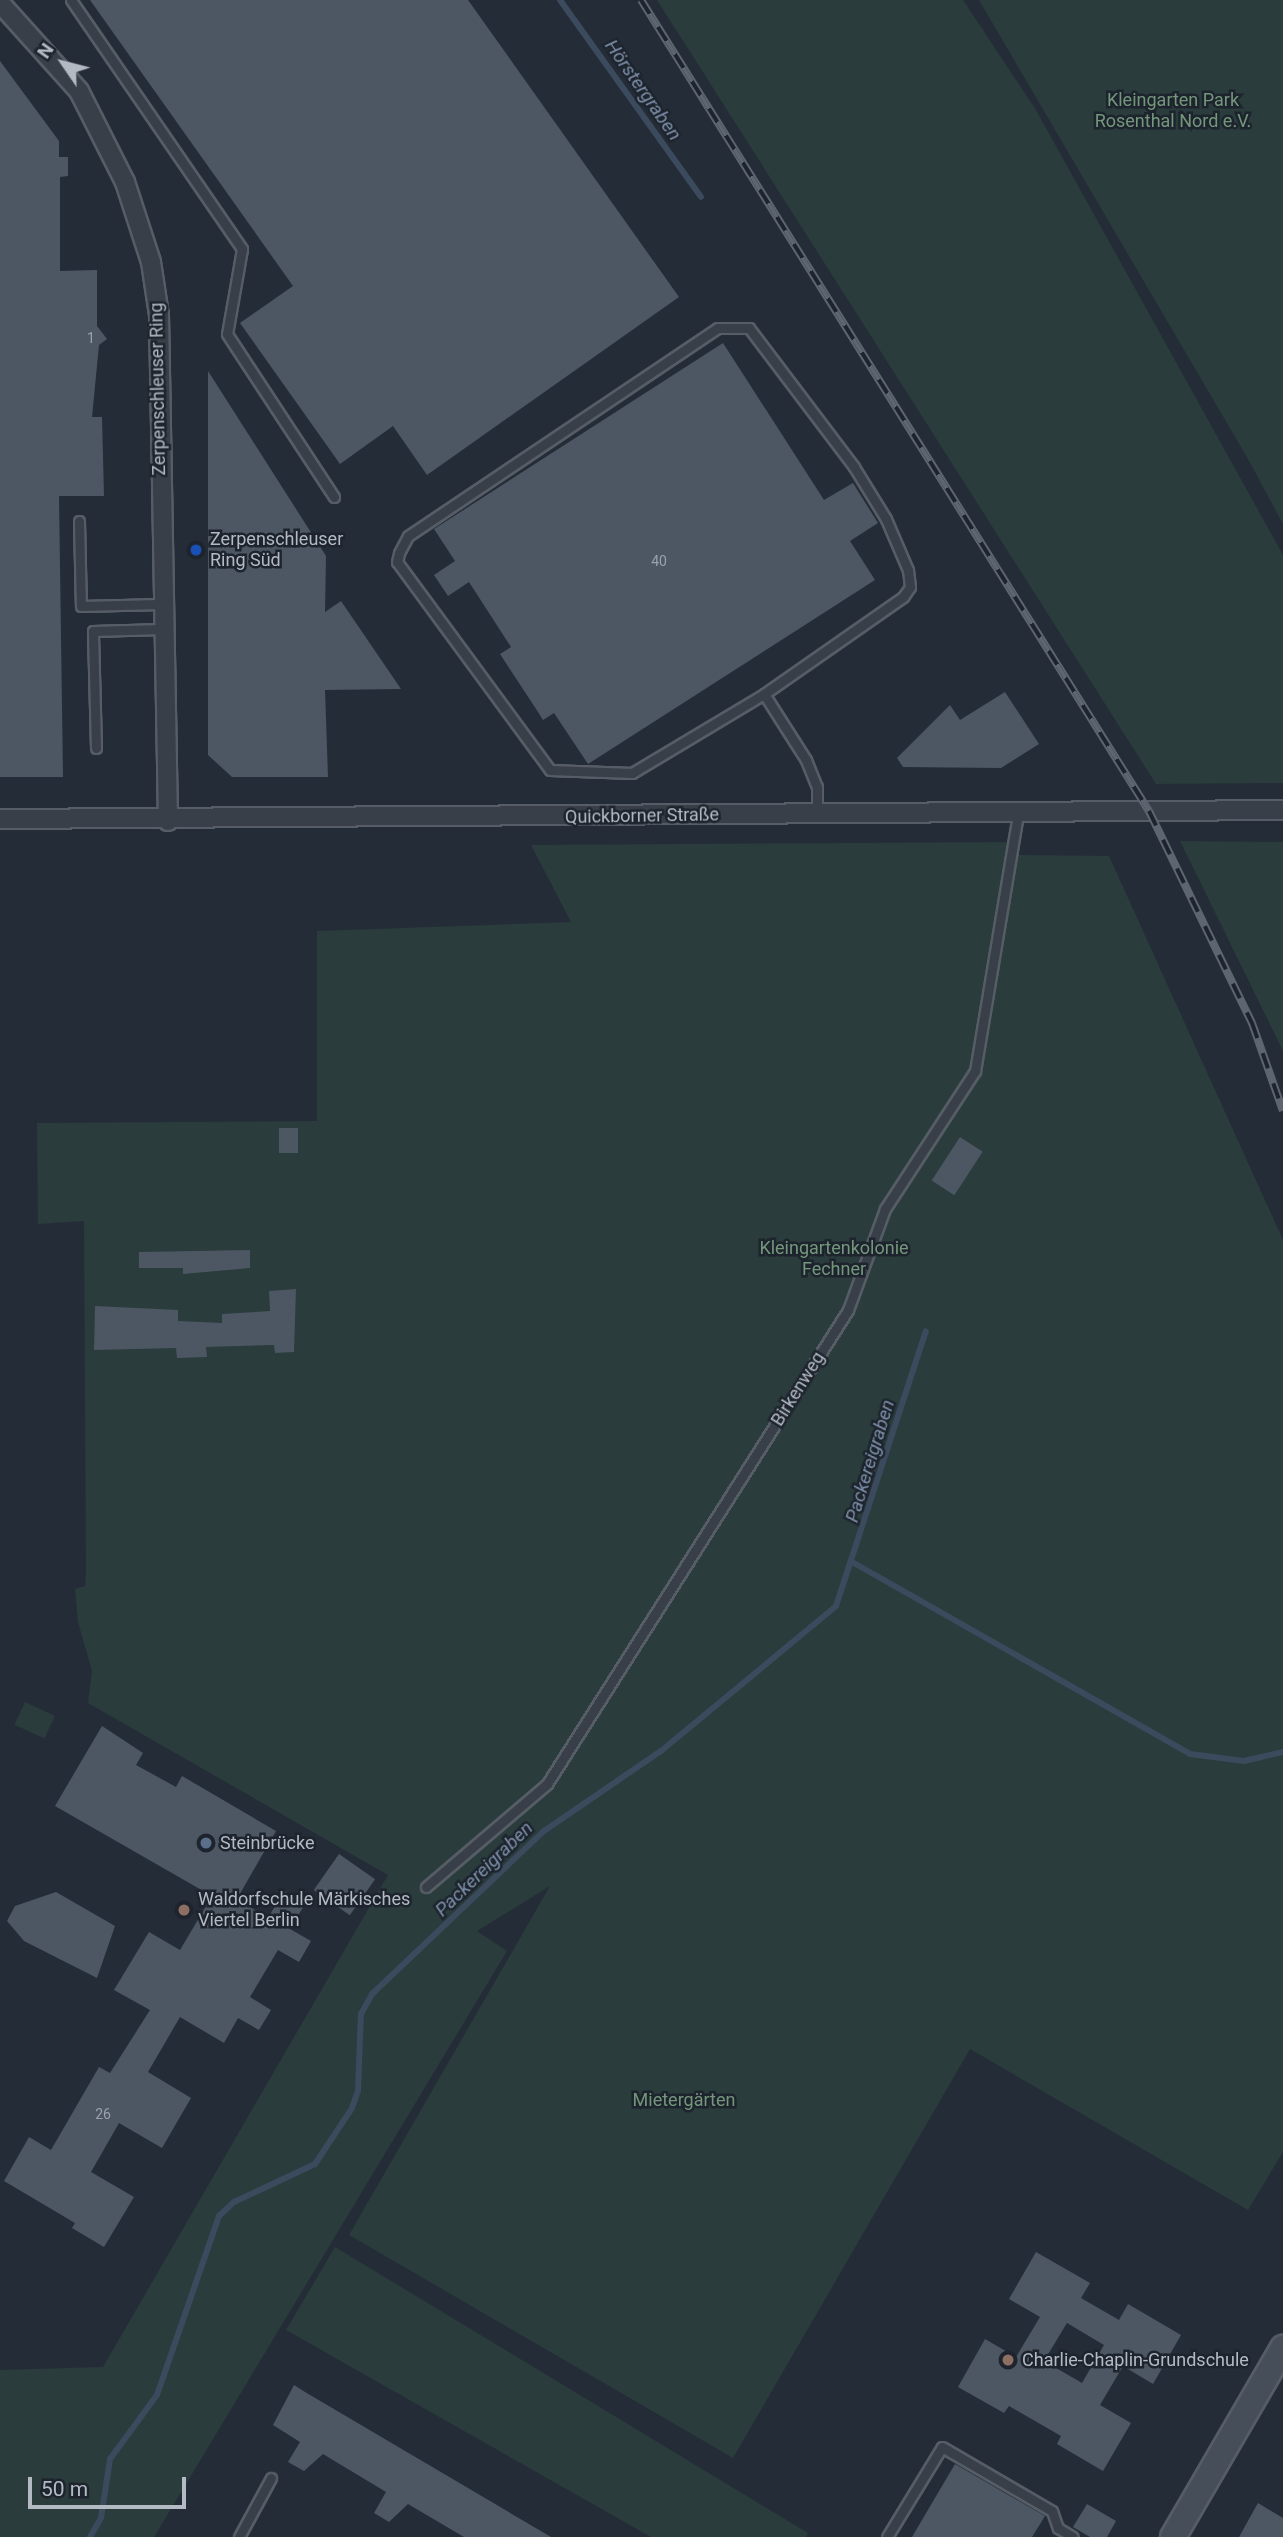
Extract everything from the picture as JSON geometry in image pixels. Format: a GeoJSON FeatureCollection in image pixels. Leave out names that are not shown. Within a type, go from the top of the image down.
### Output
{"type":"FeatureCollection","features":[{"type":"Feature","properties":{"kind":"main road"},"geometry":{"type":"LineString","coordinates":[[1173,2537],[1283,2348]]}},
{"type":"Feature","properties":{"kind":"street","name":"Zerpenschleuser Ring"},"geometry":{"type":"LineString","coordinates":[[0,3],[79,91],[125,182],[151,262],[159,315],[161,604],[168,821]]}},
{"type":"Feature","properties":{"kind":"street","name":"Quickborner Straße"},"geometry":{"type":"LineString","coordinates":[[0,819],[168,821],[1283,810]]}},
{"type":"Feature","properties":{"kind":"lane"},"geometry":{"type":"LineString","coordinates":[[71,0],[242,249],[227,334],[334,497]]}},
{"type":"Feature","properties":{"kind":"lane"},"geometry":{"type":"LineString","coordinates":[[718,328],[749,328],[854,467],[886,519],[910,587],[764,694],[632,773],[550,770],[397,562],[398,552],[408,536],[718,328]]}},
{"type":"Feature","properties":{"kind":"lane"},"geometry":{"type":"LineString","coordinates":[[79,521],[81,606],[161,604]]}},
{"type":"Feature","properties":{"kind":"lane"},"geometry":{"type":"LineString","coordinates":[[96,748],[93,631],[162,629]]}},
{"type":"Feature","properties":{"kind":"lane"},"geometry":{"type":"LineString","coordinates":[[764,694],[806,760],[817,787],[817,813]]}},
{"type":"Feature","properties":{"kind":"lane","name":"Birkenweg"},"geometry":{"type":"LineString","coordinates":[[426,1887],[547,1784],[848,1310],[885,1209],[975,1070],[1018,813]]}},
{"type":"Feature","properties":{"kind":"lane"},"geometry":{"type":"LineString","coordinates":[[887,2537],[942,2447],[1052,2511],[1058,2528],[1073,2537]]}},
{"type":"Feature","properties":{"kind":"lane"},"geometry":{"type":"LineString","coordinates":[[240,2537],[271,2479]]}},
{"type":"Feature","properties":{"kind":"green space"},"geometry":{"type":"Polygon","coordinates":[[[657,0],[963,0],[1036,110],[1283,555],[1283,783],[1156,784],[657,0]]]}},
{"type":"Feature","properties":{"kind":"green space","name":"Kleingarten Park Rosenthal Nord e.V."},"geometry":{"type":"Polygon","coordinates":[[[979,0],[1283,0],[1283,524],[1248,459],[979,0]]]}},
{"type":"Feature","properties":{"kind":"green space"},"geometry":{"type":"Polygon","coordinates":[[[1180,841],[1283,842],[1283,1051],[1180,841]]]}},
{"type":"Feature","properties":{"kind":"green space","name":"Kleingartenkolonie Fechner"},"geometry":{"type":"Polygon","coordinates":[[[1015,842],[1019,855],[1109,856],[1283,1240],[1283,2152],[1248,2210],[970,2049],[733,2458],[349,2235],[550,1886],[477,1931],[507,1951],[154,2537],[0,2537],[0,2370],[103,2367],[388,1875],[88,1703],[92,1671],[78,1622],[75,1589],[85,1586],[86,1573],[84,1221],[38,1224],[37,1123],[317,1121],[317,931],[571,922],[531,845],[1015,842]]]}},
{"type":"Feature","properties":{"kind":"green space"},"geometry":{"type":"Polygon","coordinates":[[[25,1702],[55,1716],[44,1739],[14,1725],[25,1702]]]}},
{"type":"Feature","properties":{"kind":"green space"},"geometry":{"type":"Polygon","coordinates":[[[335,2247],[808,2533],[806,2537],[651,2537],[286,2330],[335,2247]]]}},
{"type":"Feature","properties":{"kind":"building"},"geometry":{"type":"Polygon","coordinates":[[[90,0],[468,0],[679,297],[427,475],[393,426],[340,464],[240,323],[293,286],[90,0]]]}},
{"type":"Feature","properties":{"kind":"building"},"geometry":{"type":"Polygon","coordinates":[[[0,61],[59,141],[59,157],[68,157],[68,176],[60,177],[60,271],[97,270],[97,326],[107,339],[99,345],[92,417],[102,417],[104,496],[59,496],[63,777],[0,777],[0,61]]]}},
{"type":"Feature","properties":{"kind":"building"},"geometry":{"type":"Polygon","coordinates":[[[723,343],[824,500],[853,483],[878,523],[850,541],[875,580],[588,764],[554,713],[543,720],[500,654],[511,647],[469,582],[448,596],[434,575],[455,561],[434,529],[723,343]]]}},
{"type":"Feature","properties":{"kind":"building"},"geometry":{"type":"Polygon","coordinates":[[[208,371],[326,556],[325,612],[341,601],[401,689],[325,690],[328,777],[232,777],[208,755],[208,371]]]}},
{"type":"Feature","properties":{"kind":"building"},"geometry":{"type":"Polygon","coordinates":[[[1005,692],[1039,744],[1001,768],[903,767],[897,758],[950,705],[960,720],[1005,692]]]}},
{"type":"Feature","properties":{"kind":"building"},"geometry":{"type":"Polygon","coordinates":[[[279,1128],[298,1128],[298,1153],[279,1153],[279,1128]]]}},
{"type":"Feature","properties":{"kind":"building"},"geometry":{"type":"Polygon","coordinates":[[[960,1137],[983,1152],[954,1195],[932,1181],[960,1137]]]}},
{"type":"Feature","properties":{"kind":"building"},"geometry":{"type":"Polygon","coordinates":[[[250,1250],[250,1268],[183,1274],[183,1268],[139,1268],[139,1252],[250,1250]]]}},
{"type":"Feature","properties":{"kind":"building"},"geometry":{"type":"Polygon","coordinates":[[[296,1289],[294,1352],[275,1353],[274,1345],[206,1347],[207,1357],[177,1358],[176,1348],[94,1350],[95,1306],[178,1310],[178,1321],[222,1323],[222,1314],[270,1311],[269,1291],[296,1289]]]}},
{"type":"Feature","properties":{"kind":"building"},"geometry":{"type":"Polygon","coordinates":[[[102,1726],[143,1753],[136,1765],[176,1787],[182,1776],[276,1831],[237,1899],[268,1918],[284,1891],[305,1904],[290,1929],[311,1941],[299,1962],[278,1950],[250,1997],[271,2010],[259,2030],[238,2018],[224,2043],[180,2017],[148,2072],[191,2098],[162,2148],[119,2123],[91,2172],[134,2197],[104,2247],[72,2228],[75,2223],[4,2181],[29,2137],[51,2150],[99,2067],[110,2073],[150,2010],[114,1990],[149,1932],[180,1950],[212,1896],[55,1806],[102,1726]]]}},
{"type":"Feature","properties":{"kind":"building"},"geometry":{"type":"Polygon","coordinates":[[[339,1854],[375,1879],[350,1915],[314,1890],[339,1854]]]}},
{"type":"Feature","properties":{"kind":"building"},"geometry":{"type":"Polygon","coordinates":[[[56,1892],[115,1926],[97,1978],[24,1941],[7,1921],[15,1906],[56,1892]]]}},
{"type":"Feature","properties":{"kind":"building"},"geometry":{"type":"Polygon","coordinates":[[[1036,2252],[1090,2283],[1081,2298],[1119,2320],[1128,2304],[1181,2335],[1153,2384],[1123,2366],[1100,2405],[1131,2423],[1103,2471],[1057,2444],[1061,2436],[1009,2406],[1004,2413],[958,2387],[985,2339],[1016,2357],[1040,2317],[1009,2299],[1036,2252]],[[1067,2323],[1044,2361],[1082,2383],[1104,2345],[1067,2323]]]}},
{"type":"Feature","properties":{"kind":"building"},"geometry":{"type":"Polygon","coordinates":[[[294,2385],[551,2537],[464,2537],[408,2504],[389,2522],[374,2513],[386,2492],[323,2454],[304,2471],[288,2462],[300,2442],[273,2425],[294,2385]]]}},
{"type":"Feature","properties":{"kind":"building"},"geometry":{"type":"Polygon","coordinates":[[[955,2464],[1045,2516],[1032,2537],[912,2537],[955,2464]]]}},
{"type":"Feature","properties":{"kind":"building"},"geometry":{"type":"Polygon","coordinates":[[[1258,2503],[1283,2518],[1283,2537],[1239,2537],[1258,2503]]]}},
{"type":"Feature","properties":{"kind":"building"},"geometry":{"type":"Polygon","coordinates":[[[1087,2504],[1116,2521],[1107,2537],[1090,2537],[1073,2527],[1087,2504]]]}},
{"type":"Feature","properties":{"kind":"waterway","name":"Hörstergraben"},"geometry":{"type":"LineString","coordinates":[[560,0],[701,197]]}},
{"type":"Feature","properties":{"kind":"waterway","name":"Packereigraben"},"geometry":{"type":"LineString","coordinates":[[90,2537],[101,2518],[110,2459],[157,2395],[219,2216],[234,2202],[315,2164],[352,2108],[358,2091],[361,2014],[372,1994],[544,1831],[661,1751],[836,1606],[926,1331]]}},
{"type":"Feature","properties":{"kind":"waterway"},"geometry":{"type":"LineString","coordinates":[[854,1563],[1190,1754],[1244,1761],[1283,1752]]}},
{"type":"Feature","properties":{"kind":"railway"},"geometry":{"type":"LineString","coordinates":[[641,0],[1149,811],[1252,1023],[1283,1111]]}},
{"type":"Feature","properties":{"kind":"place","name":"Zerpenschleuser Ring Süd"},"geometry":{"type":"Point","coordinates":[196,550]}},
{"type":"Feature","properties":{"kind":"place","name":"Steinbrücke"},"geometry":{"type":"Point","coordinates":[206,1843]}},
{"type":"Feature","properties":{"kind":"place","name":"Waldorfschule Märkisches Viertel Berlin"},"geometry":{"type":"Point","coordinates":[184,1910]}},
{"type":"Feature","properties":{"kind":"place","name":"Charlie-Chaplin-Grundschule"},"geometry":{"type":"Point","coordinates":[1008,2360]}},
{"type":"Feature","properties":{"kind":"park label","name":"Mietergärten"},"geometry":{"type":"Point","coordinates":[684,2100]}}]}
